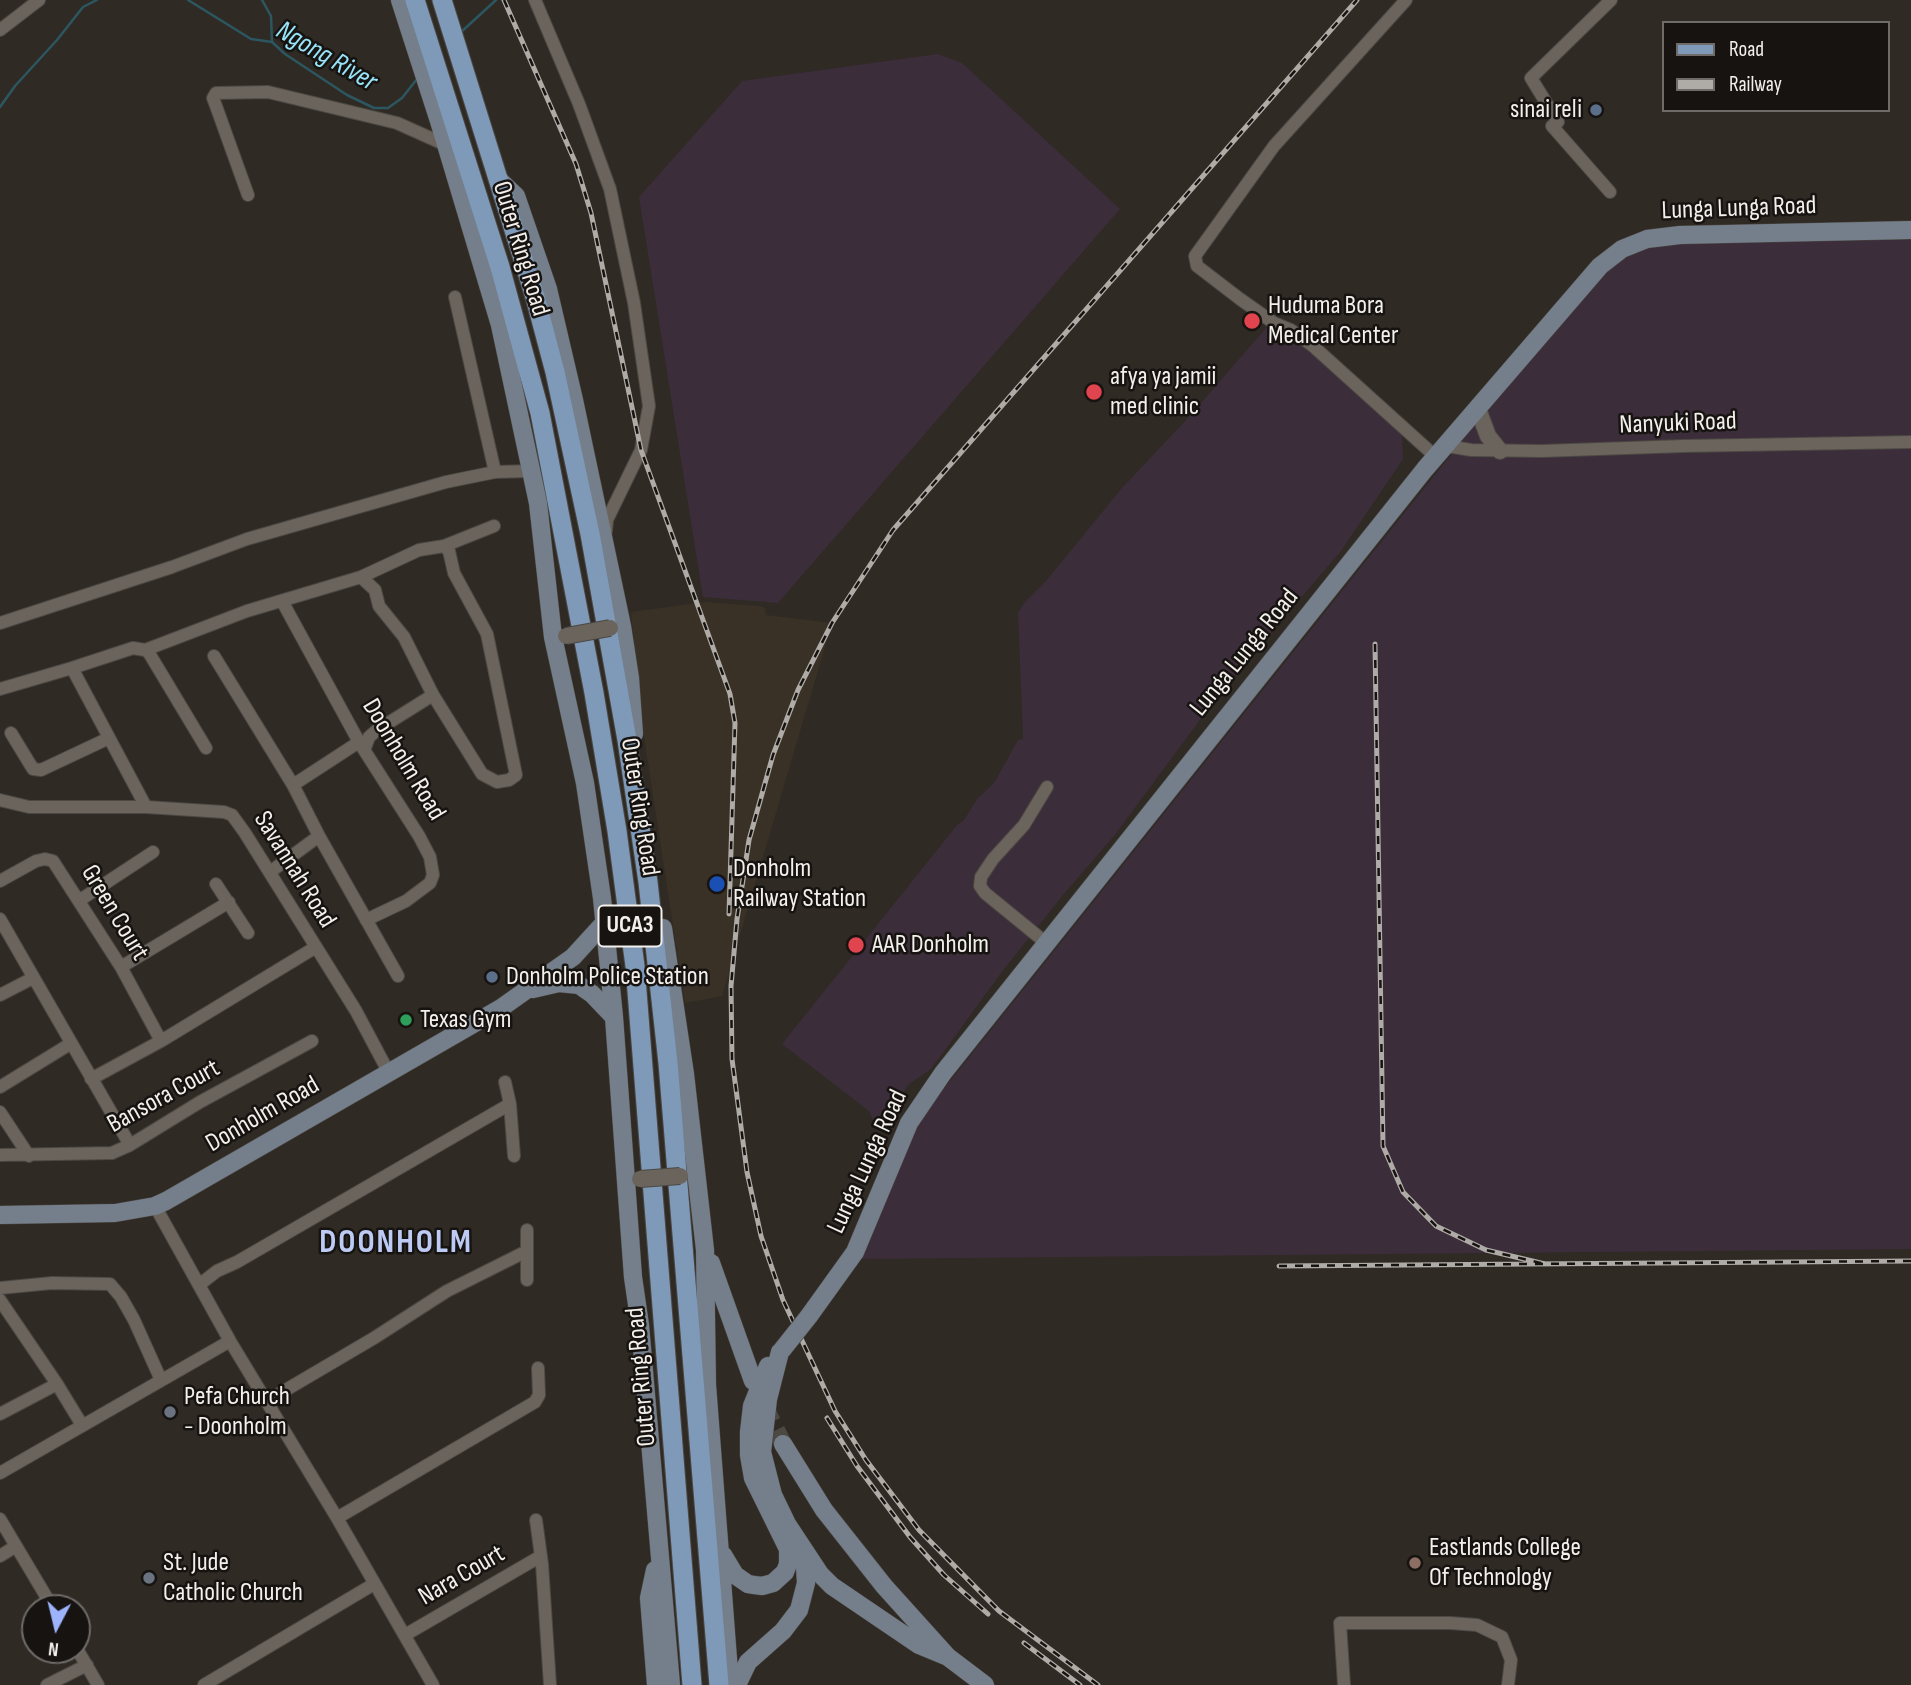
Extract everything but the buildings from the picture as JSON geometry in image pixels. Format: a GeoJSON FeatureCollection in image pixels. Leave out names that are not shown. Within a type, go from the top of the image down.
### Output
{"type":"FeatureCollection","features":[{"type":"Feature","properties":{"kind":"main road","name":"UCA3"},"geometry":{"type":"LineString","coordinates":[[400,0],[420,38]]}},
{"type":"Feature","properties":{"kind":"main road","name":"Outer Ring Road"},"geometry":{"type":"LineString","coordinates":[[415,0],[420,38],[445,118],[500,267],[540,413],[594,693],[617,831],[635,966],[646,1088],[692,1685]]}},
{"type":"Feature","properties":{"kind":"main road","name":"Outer Ring Road"},"geometry":{"type":"LineString","coordinates":[[444,6],[535,297],[567,422],[603,603],[639,819],[656,944],[668,1063],[719,1685]]}},
{"type":"Feature","properties":{"kind":"main road","name":"UCA3"},"geometry":{"type":"LineString","coordinates":[[445,118],[446,145],[500,325],[538,503],[585,783],[605,922]]}},
{"type":"Feature","properties":{"kind":"main road","name":"Outer Ring Road"},"geometry":{"type":"LineString","coordinates":[[498,179],[516,196],[548,289],[605,545],[616,627],[630,678],[636,752],[685,1074],[688,1175],[705,1250],[707,1385],[730,1685]]}},
{"type":"Feature","properties":{"kind":"main road","name":"Lunga Lunga Road"},"geometry":{"type":"LineString","coordinates":[[720,1548],[735,1575],[748,1584],[762,1586],[774,1583],[785,1572],[788,1549],[753,1478],[749,1432],[752,1406],[769,1365],[809,1316],[855,1252],[909,1123],[943,1073],[1045,942],[1145,822],[1441,451],[1591,275],[1622,249],[1647,239],[1680,235],[1911,230]]}},
{"type":"Feature","properties":{"kind":"main road","name":"Outer Ring Road"},"geometry":{"type":"LineString","coordinates":[[605,922],[618,1095],[634,1180],[633,1277],[640,1325],[671,1685]]}},
{"type":"Feature","properties":{"kind":"main road"},"geometry":{"type":"LineString","coordinates":[[530,990],[542,978],[573,957],[605,922]]}},
{"type":"Feature","properties":{"kind":"main road"},"geometry":{"type":"LineString","coordinates":[[530,990],[559,983],[579,985],[592,994],[614,1017]]}},
{"type":"Feature","properties":{"kind":"main road","name":"Donholm Road"},"geometry":{"type":"LineString","coordinates":[[0,1215],[115,1213],[155,1206],[530,990]]}},
{"type":"Feature","properties":{"kind":"main road"},"geometry":{"type":"LineString","coordinates":[[705,1250],[752,1381]]}},
{"type":"Feature","properties":{"kind":"main road","name":"Lunga Lunga Road"},"geometry":{"type":"LineString","coordinates":[[781,1351],[768,1399],[762,1452],[773,1495],[803,1548],[820,1574],[832,1586],[919,1645],[948,1657]]}},
{"type":"Feature","properties":{"kind":"main road"},"geometry":{"type":"LineString","coordinates":[[783,1444],[824,1510],[851,1547],[948,1657],[985,1685]]}},
{"type":"Feature","properties":{"kind":"main road"},"geometry":{"type":"LineString","coordinates":[[656,1685],[649,1598],[658,1542]]}},
{"type":"Feature","properties":{"kind":"main road"},"geometry":{"type":"LineString","coordinates":[[737,1685],[748,1662],[783,1631],[799,1610],[806,1583],[803,1548]]}},
{"type":"Feature","properties":{"kind":"street"},"geometry":{"type":"LineString","coordinates":[[0,30],[39,0]]}},
{"type":"Feature","properties":{"kind":"street"},"geometry":{"type":"LineString","coordinates":[[535,0],[579,104],[610,189],[634,303],[649,406],[641,450],[607,520],[605,545]]}},
{"type":"Feature","properties":{"kind":"street"},"geometry":{"type":"LineString","coordinates":[[1406,0],[1274,146],[1195,256],[1197,266],[1274,323],[1291,330],[1313,346],[1441,451]]}},
{"type":"Feature","properties":{"kind":"street"},"geometry":{"type":"LineString","coordinates":[[1610,192],[1552,126],[1558,122],[1531,78],[1611,0]]}},
{"type":"Feature","properties":{"kind":"street"},"geometry":{"type":"LineString","coordinates":[[248,195],[213,98],[216,93],[268,92],[397,123],[446,145]]}},
{"type":"Feature","properties":{"kind":"street"},"geometry":{"type":"LineString","coordinates":[[454,297],[495,472]]}},
{"type":"Feature","properties":{"kind":"street"},"geometry":{"type":"LineString","coordinates":[[1478,409],[1488,436],[1500,451]]}},
{"type":"Feature","properties":{"kind":"street","name":"Nanyuki Road"},"geometry":{"type":"LineString","coordinates":[[1441,451],[1911,442]]}},
{"type":"Feature","properties":{"kind":"street"},"geometry":{"type":"LineString","coordinates":[[0,623],[172,567],[247,538],[446,482],[495,472],[531,471]]}},
{"type":"Feature","properties":{"kind":"street"},"geometry":{"type":"LineString","coordinates":[[0,689],[133,648],[145,650],[247,611],[361,577],[419,550],[444,545],[494,526]]}},
{"type":"Feature","properties":{"kind":"street"},"geometry":{"type":"LineString","coordinates":[[361,577],[374,590],[379,606],[404,637],[433,695],[482,774],[497,782],[509,780],[516,775],[487,634],[454,573],[449,551],[444,545]]}},
{"type":"Feature","properties":{"kind":"street","name":"Doonholm Road"},"geometry":{"type":"LineString","coordinates":[[282,601],[362,745],[430,857],[433,875],[430,883],[413,896],[366,920]]}},
{"type":"Feature","properties":{"kind":"street"},"geometry":{"type":"LineString","coordinates":[[559,636],[616,627]]}},
{"type":"Feature","properties":{"kind":"street"},"geometry":{"type":"LineString","coordinates":[[145,650],[206,748]]}},
{"type":"Feature","properties":{"kind":"street"},"geometry":{"type":"LineString","coordinates":[[214,656],[293,785],[398,976]]}},
{"type":"Feature","properties":{"kind":"street"},"geometry":{"type":"LineString","coordinates":[[72,668],[146,807]]}},
{"type":"Feature","properties":{"kind":"street"},"geometry":{"type":"LineString","coordinates":[[293,785],[362,745],[377,730],[433,695]]}},
{"type":"Feature","properties":{"kind":"street"},"geometry":{"type":"LineString","coordinates":[[11,733],[33,769],[41,770],[109,738]]}},
{"type":"Feature","properties":{"kind":"street"},"geometry":{"type":"LineString","coordinates":[[1045,942],[980,886],[981,877],[993,859],[1024,825],[1047,788]]}},
{"type":"Feature","properties":{"kind":"street","name":"Savannah Road"},"geometry":{"type":"LineString","coordinates":[[3,802],[29,807],[146,807],[224,812],[232,815],[356,1011],[390,1073]]}},
{"type":"Feature","properties":{"kind":"street"},"geometry":{"type":"LineString","coordinates":[[270,872],[319,836]]}},
{"type":"Feature","properties":{"kind":"street"},"geometry":{"type":"LineString","coordinates":[[80,900],[153,852]]}},
{"type":"Feature","properties":{"kind":"street","name":"Green Court"},"geometry":{"type":"LineString","coordinates":[[0,881],[36,861],[53,860],[121,967],[161,1041]]}},
{"type":"Feature","properties":{"kind":"street"},"geometry":{"type":"LineString","coordinates":[[216,884],[248,933]]}},
{"type":"Feature","properties":{"kind":"street"},"geometry":{"type":"LineString","coordinates":[[121,967],[229,902]]}},
{"type":"Feature","properties":{"kind":"street"},"geometry":{"type":"LineString","coordinates":[[0,919],[130,1145]]}},
{"type":"Feature","properties":{"kind":"street"},"geometry":{"type":"LineString","coordinates":[[91,1079],[161,1041],[316,947]]}},
{"type":"Feature","properties":{"kind":"street"},"geometry":{"type":"LineString","coordinates":[[0,995],[33,978]]}},
{"type":"Feature","properties":{"kind":"street","name":"Bansora Court"},"geometry":{"type":"LineString","coordinates":[[0,1155],[112,1153],[312,1041]]}},
{"type":"Feature","properties":{"kind":"street"},"geometry":{"type":"LineString","coordinates":[[0,1087],[70,1044]]}},
{"type":"Feature","properties":{"kind":"street"},"geometry":{"type":"LineString","coordinates":[[505,1082],[510,1104],[514,1156]]}},
{"type":"Feature","properties":{"kind":"street"},"geometry":{"type":"LineString","coordinates":[[199,1285],[217,1271],[510,1104]]}},
{"type":"Feature","properties":{"kind":"street"},"geometry":{"type":"LineString","coordinates":[[0,1112],[29,1156]]}},
{"type":"Feature","properties":{"kind":"street"},"geometry":{"type":"LineString","coordinates":[[634,1180],[688,1175]]}},
{"type":"Feature","properties":{"kind":"street"},"geometry":{"type":"LineString","coordinates":[[155,1206],[230,1341],[337,1518],[433,1685]]}},
{"type":"Feature","properties":{"kind":"street"},"geometry":{"type":"LineString","coordinates":[[527,1230],[527,1280]]}},
{"type":"Feature","properties":{"kind":"street"},"geometry":{"type":"LineString","coordinates":[[267,1401],[447,1291],[527,1251]]}},
{"type":"Feature","properties":{"kind":"street"},"geometry":{"type":"LineString","coordinates":[[0,1288],[51,1283],[110,1284],[134,1320],[160,1380]]}},
{"type":"Feature","properties":{"kind":"street"},"geometry":{"type":"LineString","coordinates":[[0,1300],[82,1425]]}},
{"type":"Feature","properties":{"kind":"street"},"geometry":{"type":"LineString","coordinates":[[0,1473],[230,1341]]}},
{"type":"Feature","properties":{"kind":"street"},"geometry":{"type":"LineString","coordinates":[[337,1518],[535,1402],[538,1395],[538,1368]]}},
{"type":"Feature","properties":{"kind":"street"},"geometry":{"type":"LineString","coordinates":[[0,1415],[57,1384]]}},
{"type":"Feature","properties":{"kind":"street"},"geometry":{"type":"LineString","coordinates":[[0,1519],[44,1594]]}},
{"type":"Feature","properties":{"kind":"street"},"geometry":{"type":"LineString","coordinates":[[536,1520],[550,1685]]}},
{"type":"Feature","properties":{"kind":"street"},"geometry":{"type":"LineString","coordinates":[[0,1556],[16,1546]]}},
{"type":"Feature","properties":{"kind":"street","name":"Nara Court"},"geometry":{"type":"LineString","coordinates":[[405,1635],[541,1556]]}},
{"type":"Feature","properties":{"kind":"street"},"geometry":{"type":"LineString","coordinates":[[204,1685],[373,1584]]}},
{"type":"Feature","properties":{"kind":"street"},"geometry":{"type":"LineString","coordinates":[[1344,1685],[1340,1623],[1477,1625],[1502,1637],[1511,1660],[1508,1685]]}},
{"type":"Feature","properties":{"kind":"street"},"geometry":{"type":"LineString","coordinates":[[47,1685],[87,1665],[98,1685]]}},
{"type":"Feature","properties":{"kind":"shaded area"},"geometry":{"type":"Polygon","coordinates":[[[938,54],[962,63],[1120,209],[778,603],[703,597],[639,197],[742,81],[938,54]]]}},
{"type":"Feature","properties":{"kind":"shaded area"},"geometry":{"type":"Polygon","coordinates":[[[1911,237],[1911,1249],[861,1259],[910,1131],[1586,286],[1639,249],[1708,239],[1911,237]]]}},
{"type":"Feature","properties":{"kind":"shaded area"},"geometry":{"type":"Polygon","coordinates":[[[1272,321],[1307,346],[1402,434],[1403,459],[1341,551],[1225,686],[1114,836],[1001,973],[931,1069],[909,1084],[897,1101],[886,1106],[878,1120],[873,1120],[869,1111],[782,1044],[957,825],[964,820],[977,799],[994,783],[1018,740],[1023,739],[1018,613],[1024,603],[1046,581],[1122,488],[1188,418],[1272,321]]]}},
{"type":"Feature","properties":{"kind":"shaded area"},"geometry":{"type":"Polygon","coordinates":[[[705,602],[759,606],[765,608],[766,615],[832,623],[722,996],[685,1003],[640,711],[631,612],[705,602]]]}},
{"type":"Feature","properties":{"kind":"waterway","name":"Ngong River"},"geometry":{"type":"LineString","coordinates":[[0,107],[83,7],[97,0]]}},
{"type":"Feature","properties":{"kind":"waterway","name":"Ngong River"},"geometry":{"type":"LineString","coordinates":[[188,0],[251,39],[272,42],[285,54],[347,95],[374,108],[388,108],[402,98],[417,79]]}},
{"type":"Feature","properties":{"kind":"waterway"},"geometry":{"type":"LineString","coordinates":[[262,0],[271,16],[272,42]]}},
{"type":"Feature","properties":{"kind":"waterway","name":"Ngong River"},"geometry":{"type":"LineString","coordinates":[[460,33],[496,0]]}},
{"type":"Feature","properties":{"kind":"tunnel"},"geometry":{"type":"LineString","coordinates":[[764,1406],[783,1444]]}},
{"type":"Feature","properties":{"kind":"railway"},"geometry":{"type":"LineString","coordinates":[[504,0],[576,164],[591,213],[641,450],[730,694],[735,723],[729,914]]}},
{"type":"Feature","properties":{"kind":"railway"},"geometry":{"type":"LineString","coordinates":[[1098,1685],[999,1611],[919,1530],[866,1460],[835,1411],[783,1300],[761,1236],[747,1172],[732,1059],[731,986],[737,919],[749,840],[773,755],[798,690],[832,623],[893,530],[1357,0]]}},
{"type":"Feature","properties":{"kind":"railway"},"geometry":{"type":"LineString","coordinates":[[1375,644],[1383,1146],[1403,1192],[1436,1226],[1486,1250],[1545,1264]]}},
{"type":"Feature","properties":{"kind":"railway"},"geometry":{"type":"LineString","coordinates":[[1279,1266],[1911,1261]]}},
{"type":"Feature","properties":{"kind":"railway"},"geometry":{"type":"LineString","coordinates":[[827,1418],[857,1466],[910,1537],[944,1575],[988,1614]]}},
{"type":"Feature","properties":{"kind":"railway"},"geometry":{"type":"LineString","coordinates":[[1024,1643],[1080,1685]]}},
{"type":"Feature","properties":{"kind":"place","name":"sinai reli"},"geometry":{"type":"Point","coordinates":[1596,110]}},
{"type":"Feature","properties":{"kind":"place","name":"Huduma Bora Medical Center"},"geometry":{"type":"Point","coordinates":[1252,321]}},
{"type":"Feature","properties":{"kind":"place","name":"afya ya jamii med clinic"},"geometry":{"type":"Point","coordinates":[1094,392]}},
{"type":"Feature","properties":{"kind":"place","name":"Donholm Railway Station"},"geometry":{"type":"Point","coordinates":[717,884]}},
{"type":"Feature","properties":{"kind":"place","name":"AAR Donholm"},"geometry":{"type":"Point","coordinates":[856,945]}},
{"type":"Feature","properties":{"kind":"place","name":"Donholm Police Station"},"geometry":{"type":"Point","coordinates":[492,977]}},
{"type":"Feature","properties":{"kind":"place","name":"Texas Gym"},"geometry":{"type":"Point","coordinates":[406,1020]}},
{"type":"Feature","properties":{"kind":"place","name":"Pefa Church - Doonholm"},"geometry":{"type":"Point","coordinates":[170,1412]}},
{"type":"Feature","properties":{"kind":"place","name":"Eastlands College Of Technology"},"geometry":{"type":"Point","coordinates":[1415,1563]}},
{"type":"Feature","properties":{"kind":"place","name":"St. Jude Catholic Church"},"geometry":{"type":"Point","coordinates":[149,1578]}},
{"type":"Feature","properties":{"kind":"district","name":"DOONHOLM"},"geometry":{"type":"Point","coordinates":[396,1244]}}]}
